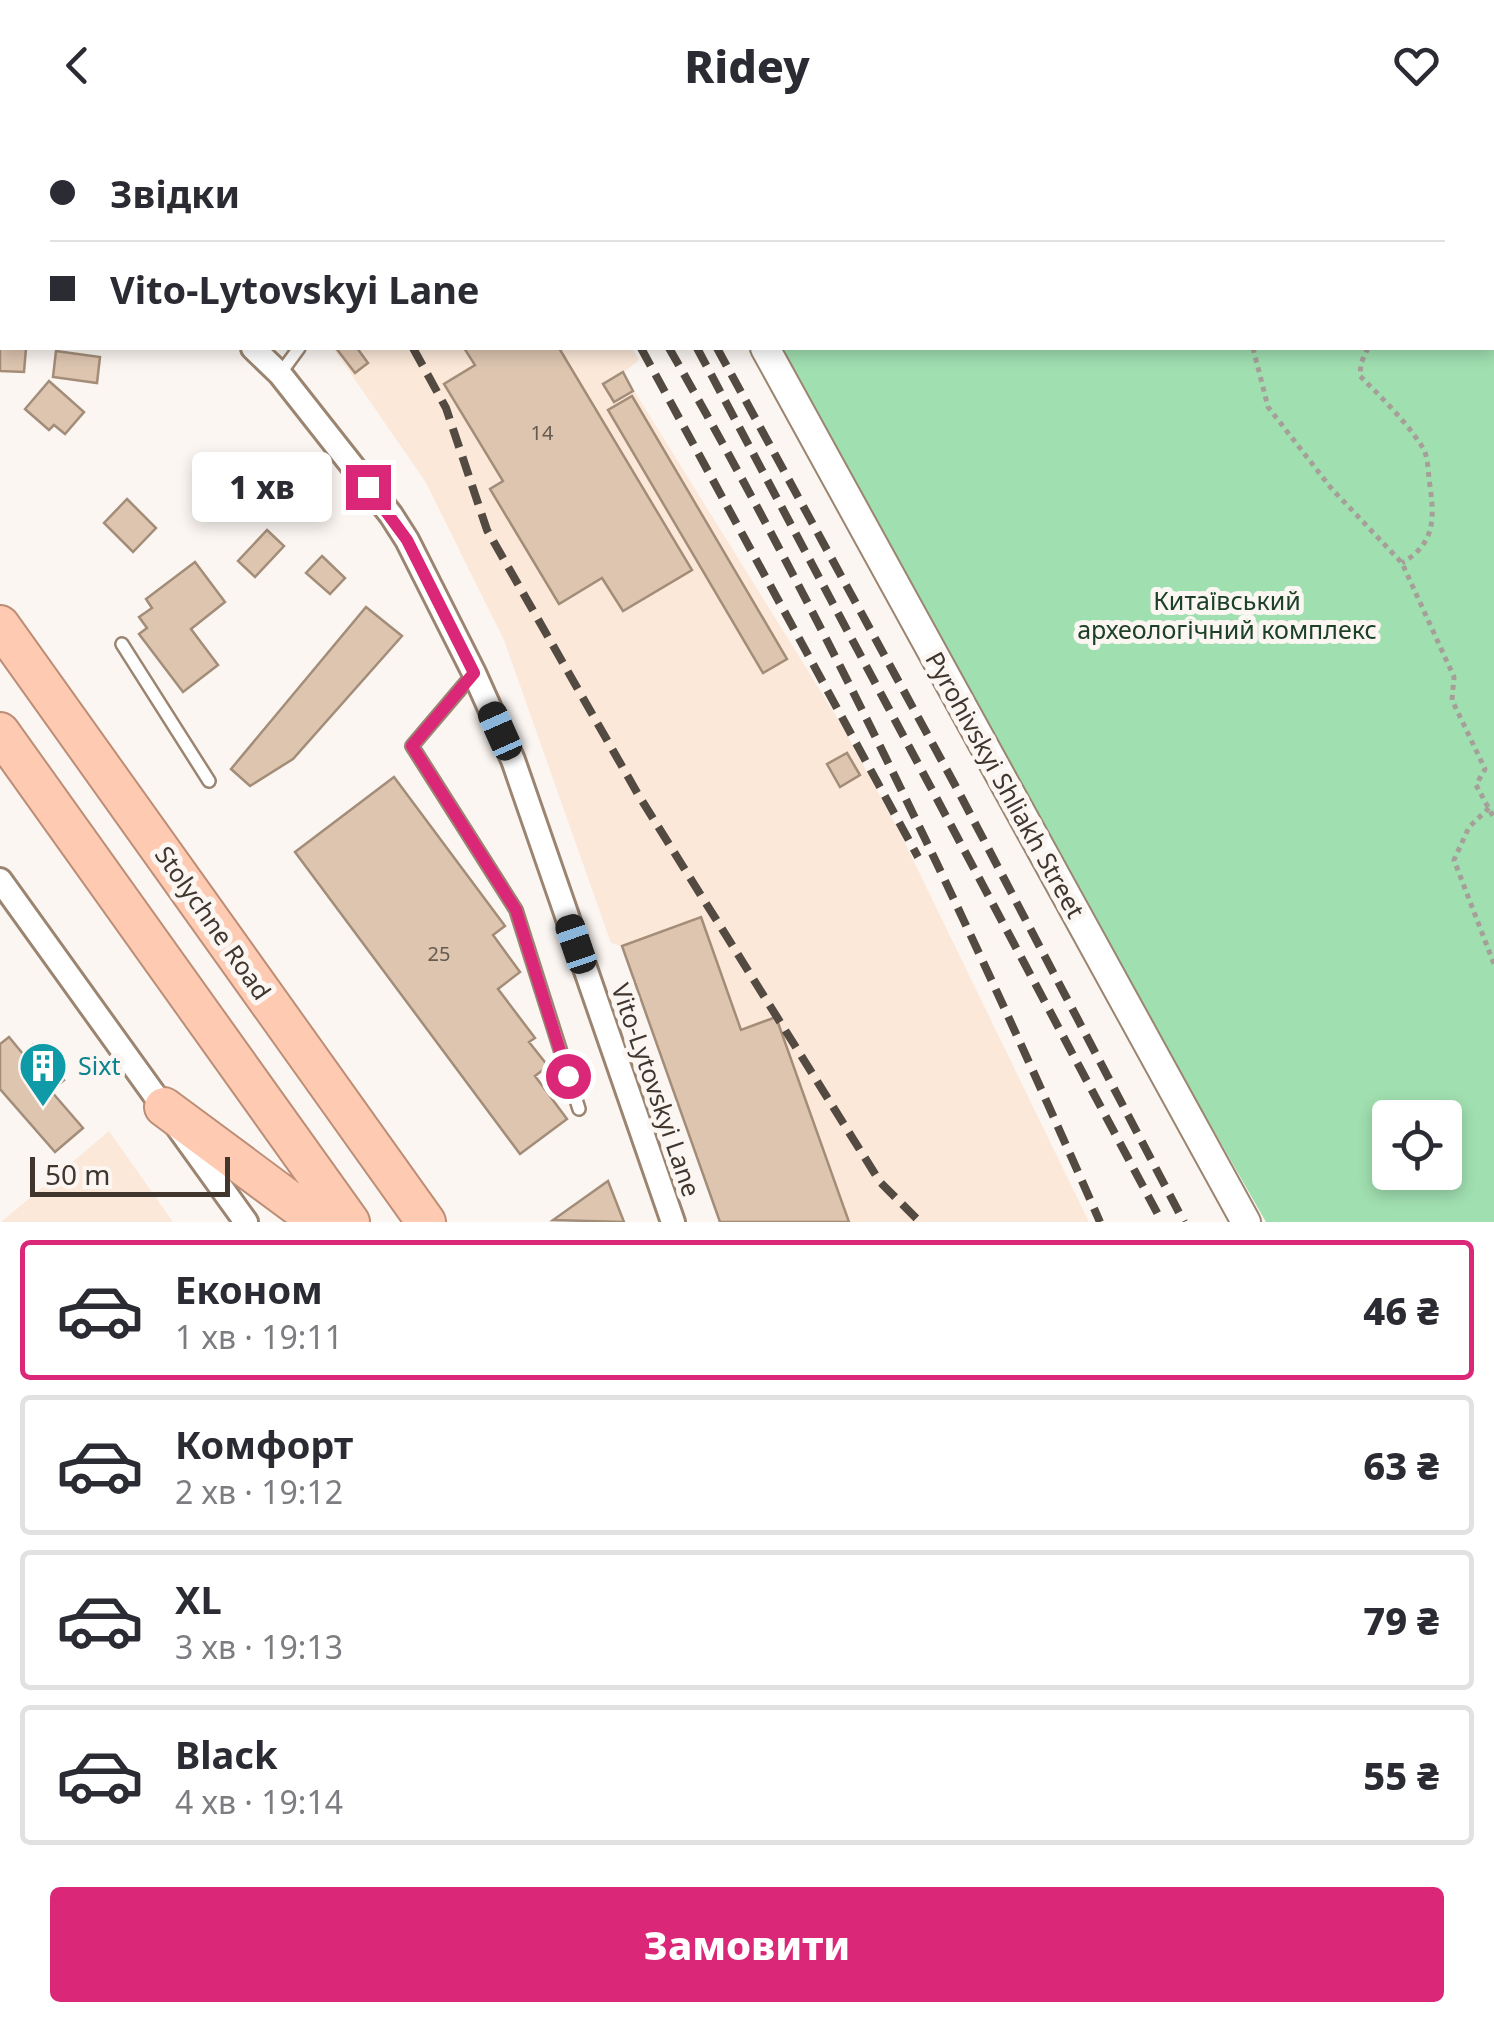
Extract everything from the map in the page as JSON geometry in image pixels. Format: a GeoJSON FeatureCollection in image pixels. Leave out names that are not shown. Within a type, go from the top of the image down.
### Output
{"type":"FeatureCollection","features":[{"type":"Feature","properties":{"kind":"highway","name":"Stolychne Road"},"geometry":{"type":"LineString","coordinates":[[0,625],[426,1222]]}},
{"type":"Feature","properties":{"kind":"highway"},"geometry":{"type":"LineString","coordinates":[[0,732],[350,1222]]}},
{"type":"Feature","properties":{"kind":"highway"},"geometry":{"type":"LineString","coordinates":[[164,1107],[319,1222]]}},
{"type":"Feature","properties":{"kind":"street","name":"Vito-Lytovskyi Lane"},"geometry":{"type":"LineString","coordinates":[[255,350],[280,374],[391,515],[474,673],[513,760],[673,1222]]}},
{"type":"Feature","properties":{"kind":"street","name":"Pyrohivskyi Shliakh Street"},"geometry":{"type":"LineString","coordinates":[[766,350],[1246,1222]]}},
{"type":"Feature","properties":{"kind":"street"},"geometry":{"type":"LineString","coordinates":[[0,880],[246,1222]]}},
{"type":"Feature","properties":{"kind":"lane"},"geometry":{"type":"LineString","coordinates":[[280,374],[297,350]]}},
{"type":"Feature","properties":{"kind":"lane"},"geometry":{"type":"LineString","coordinates":[[122,644],[209,781]]}},
{"type":"Feature","properties":{"kind":"lane"},"geometry":{"type":"LineString","coordinates":[[474,673],[412,746],[516,910],[579,1109]]}},
{"type":"Feature","properties":{"kind":"path"},"geometry":{"type":"LineString","coordinates":[[1254,350],[1268,408],[1331,488],[1402,563],[1454,677],[1452,700],[1485,769],[1476,785],[1494,818]]}},
{"type":"Feature","properties":{"kind":"path"},"geometry":{"type":"LineString","coordinates":[[1367,350],[1360,363],[1360,376],[1386,401],[1426,452],[1434,518],[1428,538],[1412,558],[1402,563]]}},
{"type":"Feature","properties":{"kind":"path"},"geometry":{"type":"LineString","coordinates":[[1489,808],[1469,827],[1454,860],[1494,964]]}},
{"type":"Feature","properties":{"kind":"shaded area"},"geometry":{"type":"Polygon","coordinates":[[[334,350],[633,350],[639,360],[623,373],[841,724],[900,833],[1089,1222],[720,1222],[622,946],[611,943],[504,640],[425,481],[334,350]]]}},
{"type":"Feature","properties":{"kind":"shaded area"},"geometry":{"type":"Polygon","coordinates":[[[109,1131],[173,1222],[1,1222],[62,1171],[109,1131]]]}},
{"type":"Feature","properties":{"kind":"green space","name":"Китаївський археологічний комплекс"},"geometry":{"type":"Polygon","coordinates":[[[767,350],[1494,350],[1494,1222],[1266,1222],[767,350]]]}},
{"type":"Feature","properties":{"kind":"building"},"geometry":{"type":"Polygon","coordinates":[[[0,350],[26,350],[24,372],[0,371],[0,350]]]}},
{"type":"Feature","properties":{"kind":"building"},"geometry":{"type":"Polygon","coordinates":[[[338,350],[358,350],[368,363],[355,373],[338,350]]]}},
{"type":"Feature","properties":{"kind":"building"},"geometry":{"type":"Polygon","coordinates":[[[465,350],[560,350],[692,570],[623,611],[602,578],[559,604],[490,489],[503,481],[444,384],[475,365],[465,350]]]}},
{"type":"Feature","properties":{"kind":"building"},"geometry":{"type":"Polygon","coordinates":[[[56,351],[100,357],[97,383],[53,377],[56,351]]]}},
{"type":"Feature","properties":{"kind":"building"},"geometry":{"type":"Polygon","coordinates":[[[623,372],[633,391],[614,402],[603,384],[623,372]]]}},
{"type":"Feature","properties":{"kind":"building"},"geometry":{"type":"Polygon","coordinates":[[[49,381],[84,412],[65,434],[54,425],[49,430],[25,409],[49,381]]]}},
{"type":"Feature","properties":{"kind":"building"},"geometry":{"type":"Polygon","coordinates":[[[632,396],[787,659],[763,673],[608,410],[632,396]]]}},
{"type":"Feature","properties":{"kind":"building"},"geometry":{"type":"Polygon","coordinates":[[[127,499],[156,528],[133,552],[104,523],[127,499]]]}},
{"type":"Feature","properties":{"kind":"building"},"geometry":{"type":"Polygon","coordinates":[[[267,530],[284,546],[255,577],[238,561],[267,530]]]}},
{"type":"Feature","properties":{"kind":"building"},"geometry":{"type":"Polygon","coordinates":[[[322,556],[345,578],[330,594],[306,573],[322,556]]]}},
{"type":"Feature","properties":{"kind":"building"},"geometry":{"type":"Polygon","coordinates":[[[195,562],[225,602],[191,629],[218,665],[183,692],[139,634],[147,628],[139,617],[152,608],[146,599],[195,562]]]}},
{"type":"Feature","properties":{"kind":"building"},"geometry":{"type":"Polygon","coordinates":[[[366,607],[402,636],[293,759],[250,786],[231,769],[366,607]]]}},
{"type":"Feature","properties":{"kind":"building"},"geometry":{"type":"Polygon","coordinates":[[[847,753],[860,775],[840,787],[827,764],[847,753]]]}},
{"type":"Feature","properties":{"kind":"building"},"geometry":{"type":"Polygon","coordinates":[[[394,777],[505,926],[493,935],[520,972],[498,989],[535,1038],[529,1042],[548,1066],[535,1076],[567,1119],[520,1154],[295,852],[394,777]]]}},
{"type":"Feature","properties":{"kind":"building"},"geometry":{"type":"Polygon","coordinates":[[[701,917],[741,1030],[776,1017],[849,1222],[720,1222],[622,946],[701,917]]]}},
{"type":"Feature","properties":{"kind":"building","name":"Sixt"},"geometry":{"type":"Polygon","coordinates":[[[9,1037],[23,1054],[33,1045],[64,1080],[51,1091],[83,1128],[55,1152],[0,1089],[0,1044],[9,1037]]]}},
{"type":"Feature","properties":{"kind":"building"},"geometry":{"type":"Polygon","coordinates":[[[608,1181],[624,1222],[553,1220],[608,1181]]]}},
{"type":"Feature","properties":{"kind":"railway"},"geometry":{"type":"LineString","coordinates":[[414,350],[446,408],[487,530],[639,796],[880,1182],[920,1222]]}},
{"type":"Feature","properties":{"kind":"railway"},"geometry":{"type":"LineString","coordinates":[[642,350],[918,857]]}},
{"type":"Feature","properties":{"kind":"railway"},"geometry":{"type":"LineString","coordinates":[[670,350],[786,561],[896,779],[1100,1222]]}},
{"type":"Feature","properties":{"kind":"railway"},"geometry":{"type":"LineString","coordinates":[[698,350],[1162,1222]]}},
{"type":"Feature","properties":{"kind":"railway"},"geometry":{"type":"LineString","coordinates":[[718,350],[955,785],[1184,1222]]}},
{"type":"Feature","properties":{"kind":"place","name":"Sixt"},"geometry":{"type":"Point","coordinates":[43,1108]}},
{"type":"Feature","properties":{"kind":"route"},"geometry":{"type":"LineString","coordinates":[[368,487],[407,540],[474,673],[412,746],[516,910],[568,1076]]}}]}
